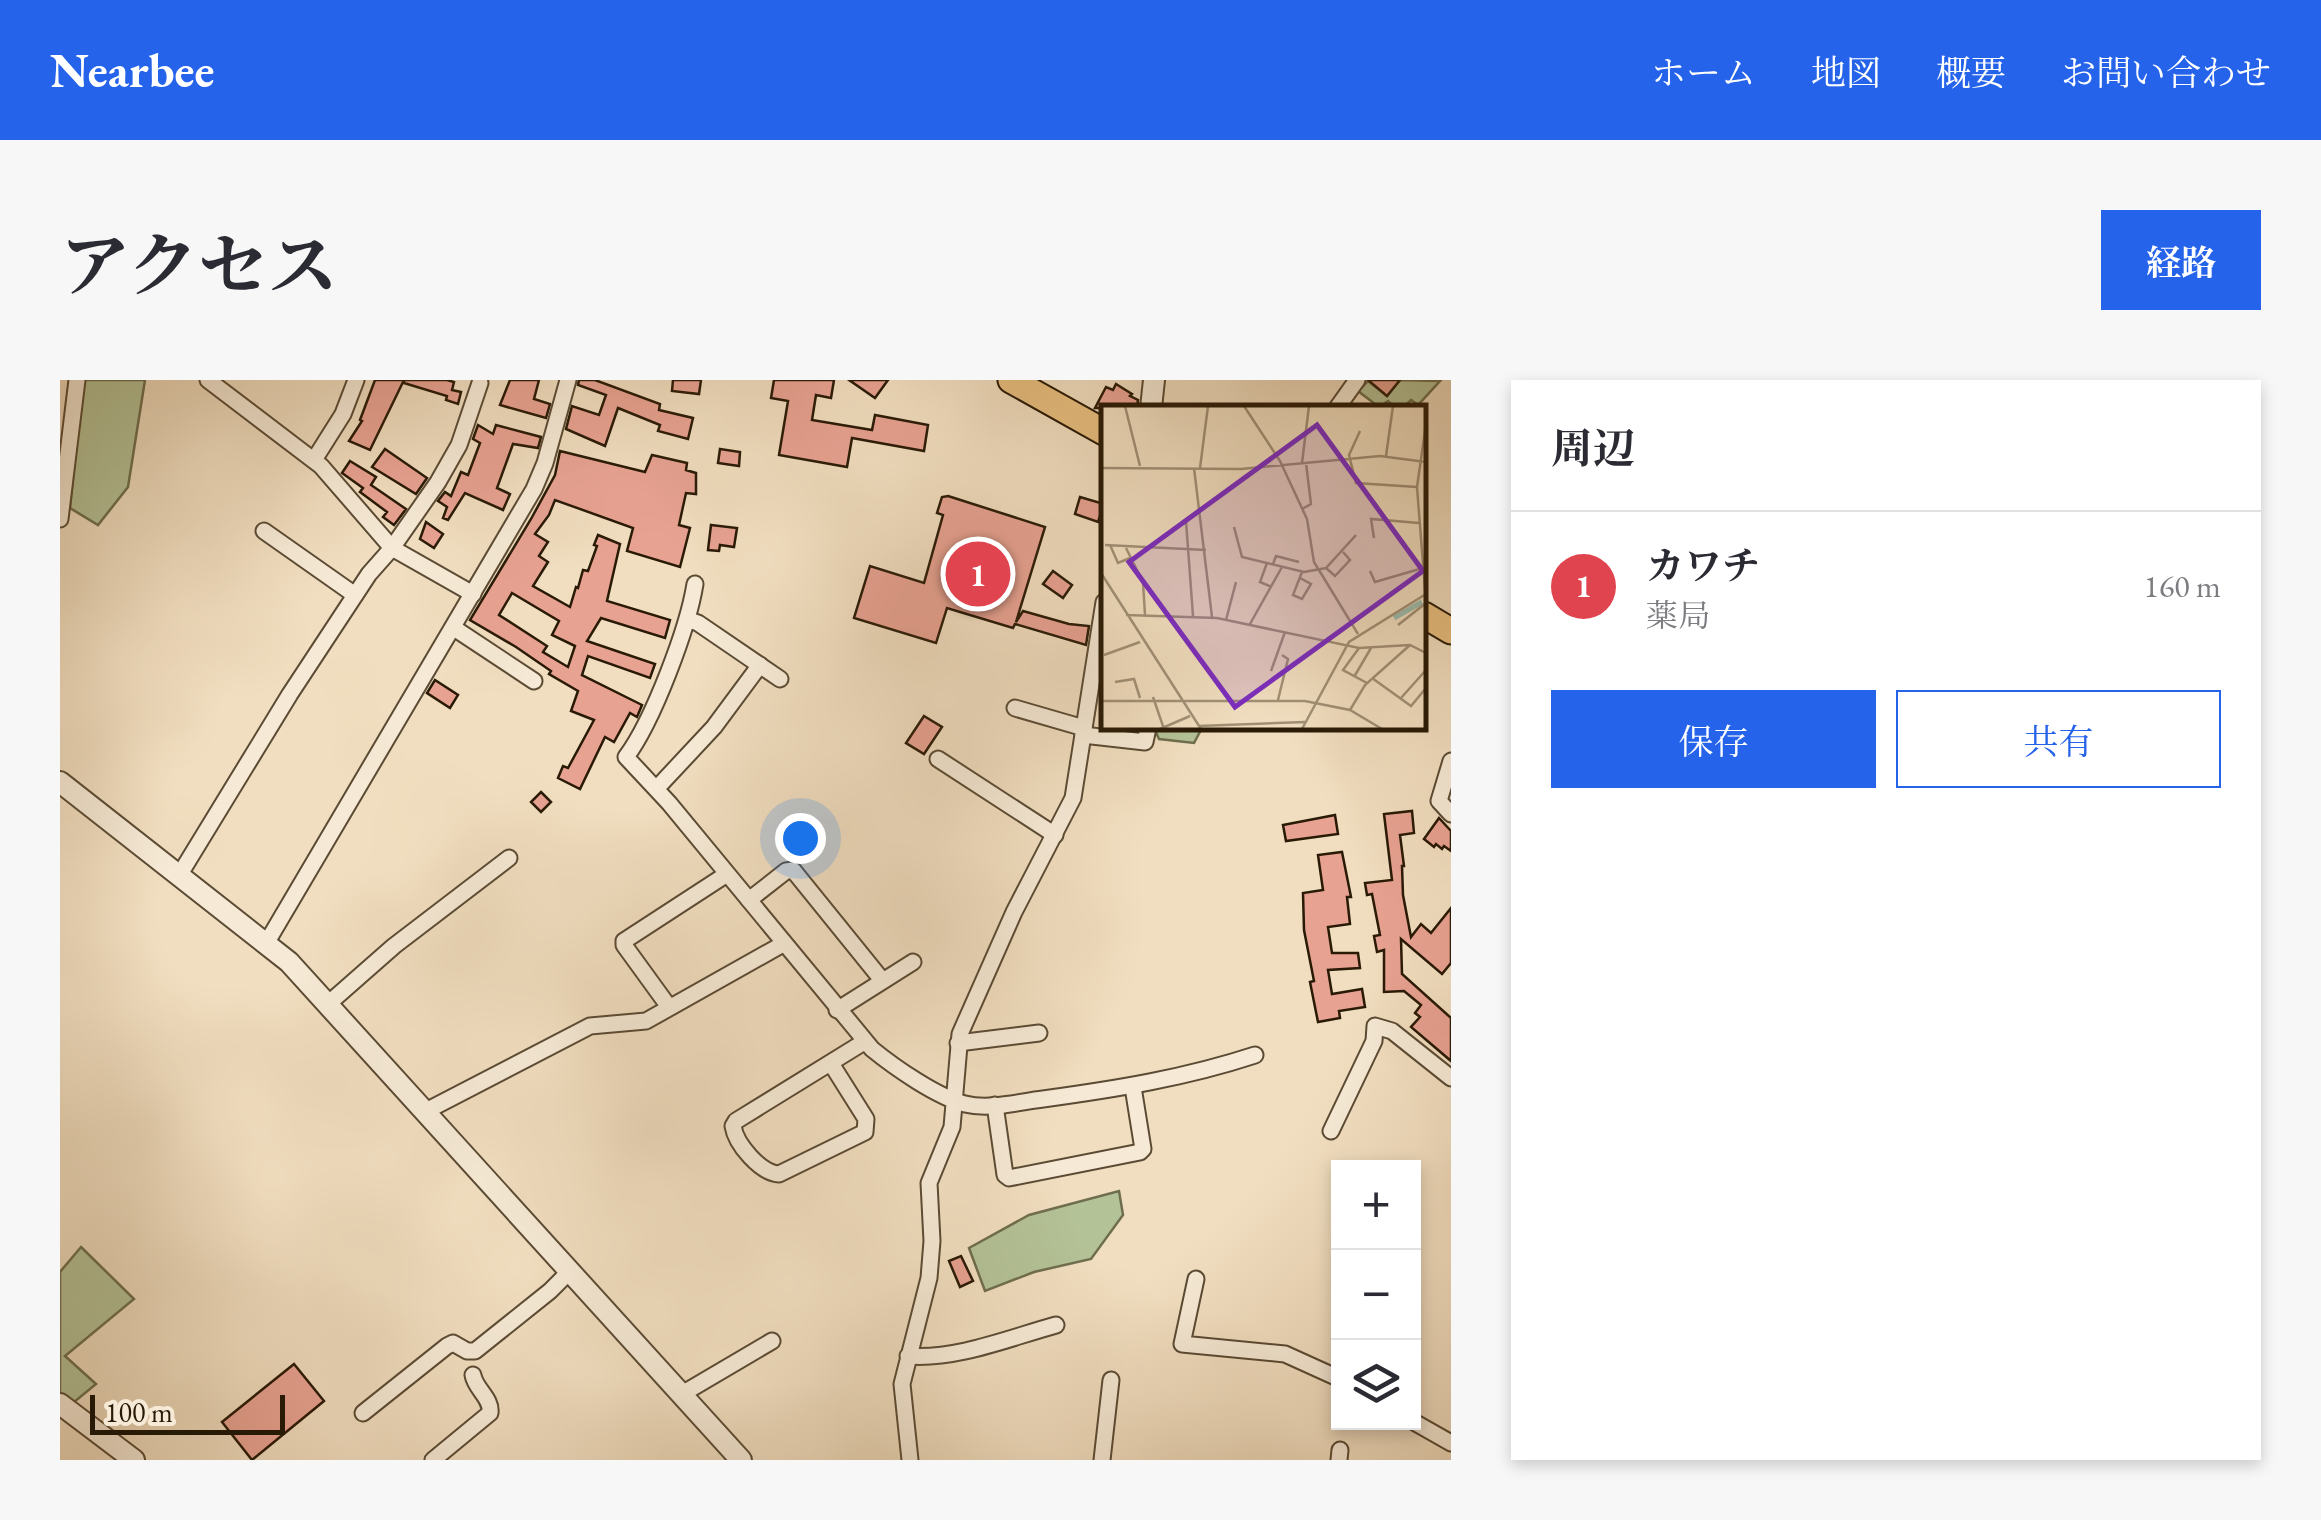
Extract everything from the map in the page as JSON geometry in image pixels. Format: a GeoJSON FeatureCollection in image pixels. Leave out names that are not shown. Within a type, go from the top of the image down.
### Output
{"type":"FeatureCollection","features":[{"type":"Feature","properties":{"kind":"main road"},"geometry":{"type":"LineString","coordinates":[[1011,380],[1101,430]]}},
{"type":"Feature","properties":{"kind":"main road"},"geometry":{"type":"LineString","coordinates":[[1426,617],[1451,631]]}},
{"type":"Feature","properties":{"kind":"street"},"geometry":{"type":"LineString","coordinates":[[60,518],[78,380]]}},
{"type":"Feature","properties":{"kind":"street"},"geometry":{"type":"LineString","coordinates":[[208,380],[314,460],[392,548],[473,594]]}},
{"type":"Feature","properties":{"kind":"street"},"geometry":{"type":"LineString","coordinates":[[314,460],[343,414],[356,380]]}},
{"type":"Feature","properties":{"kind":"street"},"geometry":{"type":"LineString","coordinates":[[266,942],[538,482],[568,380]]}},
{"type":"Feature","properties":{"kind":"street"},"geometry":{"type":"LineString","coordinates":[[1150,405],[1154,380]]}},
{"type":"Feature","properties":{"kind":"street"},"geometry":{"type":"LineString","coordinates":[[1339,405],[1357,380]]}},
{"type":"Feature","properties":{"kind":"street"},"geometry":{"type":"LineString","coordinates":[[180,874],[355,595],[392,548],[459,445],[480,383]]}},
{"type":"Feature","properties":{"kind":"street"},"geometry":{"type":"LineString","coordinates":[[264,532],[355,595]]}},
{"type":"Feature","properties":{"kind":"street"},"geometry":{"type":"LineString","coordinates":[[695,584],[689,620],[646,725],[626,757],[656,788],[864,1042],[898,1068],[955,1099],[996,1105],[1190,1076],[1255,1055]]}},
{"type":"Feature","properties":{"kind":"street"},"geometry":{"type":"LineString","coordinates":[[689,620],[780,679]]}},
{"type":"Feature","properties":{"kind":"street"},"geometry":{"type":"LineString","coordinates":[[910,1460],[901,1393],[930,1268],[930,1176],[950,1138],[958,1043],[986,972],[1073,798],[1101,622]]}},
{"type":"Feature","properties":{"kind":"street"},"geometry":{"type":"LineString","coordinates":[[454,628],[534,681]]}},
{"type":"Feature","properties":{"kind":"street"},"geometry":{"type":"LineString","coordinates":[[656,788],[714,727],[760,666]]}},
{"type":"Feature","properties":{"kind":"street"},"geometry":{"type":"LineString","coordinates":[[1015,708],[1084,732],[1145,742],[1148,730]]}},
{"type":"Feature","properties":{"kind":"street"},"geometry":{"type":"LineString","coordinates":[[938,759],[1055,835]]}},
{"type":"Feature","properties":{"kind":"street"},"geometry":{"type":"LineString","coordinates":[[1451,761],[1439,801],[1451,814]]}},
{"type":"Feature","properties":{"kind":"street"},"geometry":{"type":"LineString","coordinates":[[60,782],[266,942],[328,1004],[742,1460]]}},
{"type":"Feature","properties":{"kind":"street"},"geometry":{"type":"LineString","coordinates":[[328,1004],[394,946],[509,858]]}},
{"type":"Feature","properties":{"kind":"street"},"geometry":{"type":"LineString","coordinates":[[749,900],[786,871],[793,870],[882,980]]}},
{"type":"Feature","properties":{"kind":"street"},"geometry":{"type":"LineString","coordinates":[[668,1007],[624,940],[727,874]]}},
{"type":"Feature","properties":{"kind":"street"},"geometry":{"type":"LineString","coordinates":[[426,1112],[590,1026],[606,1022],[639,1023],[783,944]]}},
{"type":"Feature","properties":{"kind":"street"},"geometry":{"type":"LineString","coordinates":[[837,1010],[913,962]]}},
{"type":"Feature","properties":{"kind":"street"},"geometry":{"type":"LineString","coordinates":[[1331,1132],[1374,1042],[1375,1026],[1392,1031],[1451,1078]]}},
{"type":"Feature","properties":{"kind":"street"},"geometry":{"type":"LineString","coordinates":[[958,1043],[1039,1032]]}},
{"type":"Feature","properties":{"kind":"street"},"geometry":{"type":"LineString","coordinates":[[832,1064],[866,1119],[866,1132],[780,1174],[768,1172],[735,1137],[736,1121],[864,1042]]}},
{"type":"Feature","properties":{"kind":"street"},"geometry":{"type":"LineString","coordinates":[[996,1105],[1004,1175],[1009,1178],[1140,1152],[1143,1149],[1133,1087]]}},
{"type":"Feature","properties":{"kind":"street"},"geometry":{"type":"LineString","coordinates":[[363,1413],[447,1346],[453,1343],[467,1351],[475,1350],[570,1271]]}},
{"type":"Feature","properties":{"kind":"street"},"geometry":{"type":"LineString","coordinates":[[1196,1278],[1182,1344],[1285,1354],[1331,1375]]}},
{"type":"Feature","properties":{"kind":"street"},"geometry":{"type":"LineString","coordinates":[[908,1356],[922,1358],[966,1350],[1056,1325]]}},
{"type":"Feature","properties":{"kind":"street"},"geometry":{"type":"LineString","coordinates":[[682,1394],[772,1341]]}},
{"type":"Feature","properties":{"kind":"street"},"geometry":{"type":"LineString","coordinates":[[432,1460],[490,1413],[490,1404],[475,1384],[473,1374]]}},
{"type":"Feature","properties":{"kind":"street"},"geometry":{"type":"LineString","coordinates":[[1102,1460],[1112,1380]]}},
{"type":"Feature","properties":{"kind":"street"},"geometry":{"type":"LineString","coordinates":[[63,1412],[134,1460]]}},
{"type":"Feature","properties":{"kind":"street"},"geometry":{"type":"LineString","coordinates":[[1421,1426],[1451,1444]]}},
{"type":"Feature","properties":{"kind":"green space"},"geometry":{"type":"Polygon","coordinates":[[[83,380],[145,380],[128,487],[98,525],[70,508],[83,380]]]}},
{"type":"Feature","properties":{"kind":"green space"},"geometry":{"type":"Polygon","coordinates":[[[1400,380],[1440,381],[1418,405],[1411,400],[1406,405],[1388,401],[1376,405],[1358,391],[1368,381],[1387,396],[1400,380]]]}},
{"type":"Feature","properties":{"kind":"green space"},"geometry":{"type":"Polygon","coordinates":[[[1155,730],[1201,730],[1194,743],[1159,739],[1155,730]]]}},
{"type":"Feature","properties":{"kind":"green space"},"geometry":{"type":"Polygon","coordinates":[[[1119,1191],[1123,1215],[1091,1259],[1034,1272],[985,1291],[969,1248],[1029,1215],[1119,1191]]]}},
{"type":"Feature","properties":{"kind":"green space"},"geometry":{"type":"Polygon","coordinates":[[[81,1247],[134,1299],[65,1356],[96,1384],[73,1403],[60,1393],[60,1272],[81,1247]]]}},
{"type":"Feature","properties":{"kind":"building"},"geometry":{"type":"Polygon","coordinates":[[[375,380],[404,380],[370,450],[349,441],[362,421],[375,380]]]}},
{"type":"Feature","properties":{"kind":"building"},"geometry":{"type":"Polygon","coordinates":[[[404,380],[454,382],[452,390],[461,392],[458,404],[446,400],[447,396],[404,380]]]}},
{"type":"Feature","properties":{"kind":"building"},"geometry":{"type":"Polygon","coordinates":[[[510,380],[539,380],[534,399],[550,404],[546,418],[500,405],[510,380]]]}},
{"type":"Feature","properties":{"kind":"building"},"geometry":{"type":"Polygon","coordinates":[[[579,380],[595,380],[660,404],[659,410],[693,418],[688,439],[658,431],[660,425],[618,408],[605,446],[566,429],[572,406],[599,415],[606,395],[578,385],[579,380]]]}},
{"type":"Feature","properties":{"kind":"building"},"geometry":{"type":"Polygon","coordinates":[[[673,380],[701,380],[699,394],[672,391],[673,380]]]}},
{"type":"Feature","properties":{"kind":"building"},"geometry":{"type":"Polygon","coordinates":[[[774,380],[834,380],[831,398],[816,395],[812,420],[872,430],[875,415],[928,425],[924,451],[852,438],[847,467],[779,455],[788,401],[771,398],[774,380]]]}},
{"type":"Feature","properties":{"kind":"building"},"geometry":{"type":"Polygon","coordinates":[[[849,380],[888,380],[875,398],[849,380]]]}},
{"type":"Feature","properties":{"kind":"building"},"geometry":{"type":"Polygon","coordinates":[[[1368,380],[1400,380],[1387,396],[1368,380]]]}},
{"type":"Feature","properties":{"kind":"building"},"geometry":{"type":"Polygon","coordinates":[[[1116,384],[1132,394],[1137,405],[1095,408],[1106,387],[1113,390],[1116,384]]]}},
{"type":"Feature","properties":{"kind":"building"},"geometry":{"type":"Polygon","coordinates":[[[478,425],[493,434],[496,425],[541,437],[538,448],[513,444],[497,488],[510,494],[503,510],[465,493],[448,520],[443,518],[447,507],[438,501],[445,492],[451,496],[461,472],[468,475],[480,443],[473,439],[478,425]]]}},
{"type":"Feature","properties":{"kind":"building"},"geometry":{"type":"Polygon","coordinates":[[[385,449],[427,478],[416,494],[372,467],[385,449]]]}},
{"type":"Feature","properties":{"kind":"building"},"geometry":{"type":"Polygon","coordinates":[[[720,449],[740,452],[739,466],[718,463],[720,449]]]}},
{"type":"Feature","properties":{"kind":"building"},"geometry":{"type":"Polygon","coordinates":[[[560,451],[645,472],[652,455],[687,463],[686,470],[696,473],[696,494],[686,493],[679,525],[690,528],[680,567],[627,551],[633,528],[555,500],[535,534],[548,542],[539,556],[548,562],[533,586],[570,607],[583,570],[588,571],[598,535],[620,544],[607,601],[670,620],[665,638],[601,618],[587,641],[655,664],[650,678],[588,656],[582,675],[642,705],[637,717],[630,713],[614,742],[605,737],[580,789],[558,778],[563,766],[568,768],[594,720],[571,711],[578,691],[470,620],[555,475],[560,451]],[[512,593],[499,615],[547,646],[543,652],[568,667],[575,646],[552,635],[559,621],[512,593]]]}},
{"type":"Feature","properties":{"kind":"building"},"geometry":{"type":"Polygon","coordinates":[[[350,461],[376,477],[371,485],[406,509],[394,525],[383,517],[387,512],[360,492],[363,488],[342,473],[350,461]]]}},
{"type":"Feature","properties":{"kind":"building"},"geometry":{"type":"Polygon","coordinates":[[[942,497],[1045,527],[1016,622],[1023,611],[1089,626],[1086,645],[947,608],[936,643],[854,618],[870,566],[924,583],[943,515],[937,513],[942,497]]]}},
{"type":"Feature","properties":{"kind":"building"},"geometry":{"type":"Polygon","coordinates":[[[1080,497],[1101,503],[1098,522],[1075,514],[1080,497]]]}},
{"type":"Feature","properties":{"kind":"building"},"geometry":{"type":"Polygon","coordinates":[[[426,522],[443,534],[434,548],[420,539],[426,522]]]}},
{"type":"Feature","properties":{"kind":"building"},"geometry":{"type":"Polygon","coordinates":[[[711,525],[737,528],[734,547],[720,545],[719,551],[708,550],[711,525]]]}},
{"type":"Feature","properties":{"kind":"building"},"geometry":{"type":"Polygon","coordinates":[[[1053,571],[1072,585],[1063,598],[1043,584],[1053,571]]]}},
{"type":"Feature","properties":{"kind":"building"},"geometry":{"type":"Polygon","coordinates":[[[435,680],[458,695],[450,708],[427,693],[435,680]]]}},
{"type":"Feature","properties":{"kind":"building"},"geometry":{"type":"Polygon","coordinates":[[[924,716],[942,727],[924,754],[906,743],[924,716]]]}},
{"type":"Feature","properties":{"kind":"building"},"geometry":{"type":"Polygon","coordinates":[[[541,792],[551,802],[541,812],[531,802],[541,792]]]}},
{"type":"Feature","properties":{"kind":"building"},"geometry":{"type":"Polygon","coordinates":[[[1412,811],[1414,833],[1400,835],[1403,895],[1411,937],[1421,924],[1431,933],[1451,908],[1451,963],[1442,974],[1401,939],[1402,974],[1451,1018],[1451,1061],[1411,1027],[1420,1017],[1415,1013],[1421,1005],[1404,991],[1384,992],[1384,950],[1377,952],[1374,936],[1380,935],[1372,894],[1367,895],[1365,883],[1392,880],[1384,814],[1412,811]]]}},
{"type":"Feature","properties":{"kind":"building"},"geometry":{"type":"Polygon","coordinates":[[[1335,815],[1338,834],[1286,841],[1283,825],[1335,815]]]}},
{"type":"Feature","properties":{"kind":"building"},"geometry":{"type":"Polygon","coordinates":[[[1439,818],[1451,831],[1451,851],[1436,844],[1434,847],[1424,839],[1439,818]]]}},
{"type":"Feature","properties":{"kind":"building"},"geometry":{"type":"Polygon","coordinates":[[[1342,852],[1351,897],[1347,897],[1350,924],[1328,927],[1332,953],[1358,953],[1360,968],[1328,970],[1332,994],[1362,989],[1365,1007],[1339,1011],[1340,1018],[1318,1022],[1310,982],[1314,981],[1304,930],[1303,893],[1323,890],[1318,855],[1342,852]]]}},
{"type":"Feature","properties":{"kind":"building"},"geometry":{"type":"Polygon","coordinates":[[[961,1256],[973,1281],[960,1287],[949,1261],[961,1256]]]}},
{"type":"Feature","properties":{"kind":"building"},"geometry":{"type":"Polygon","coordinates":[[[294,1364],[324,1401],[252,1460],[222,1422],[294,1364]]]}},
{"type":"Feature","properties":{"kind":"place","name":"カワチ"},"geometry":{"type":"Point","coordinates":[978,574]}}]}
